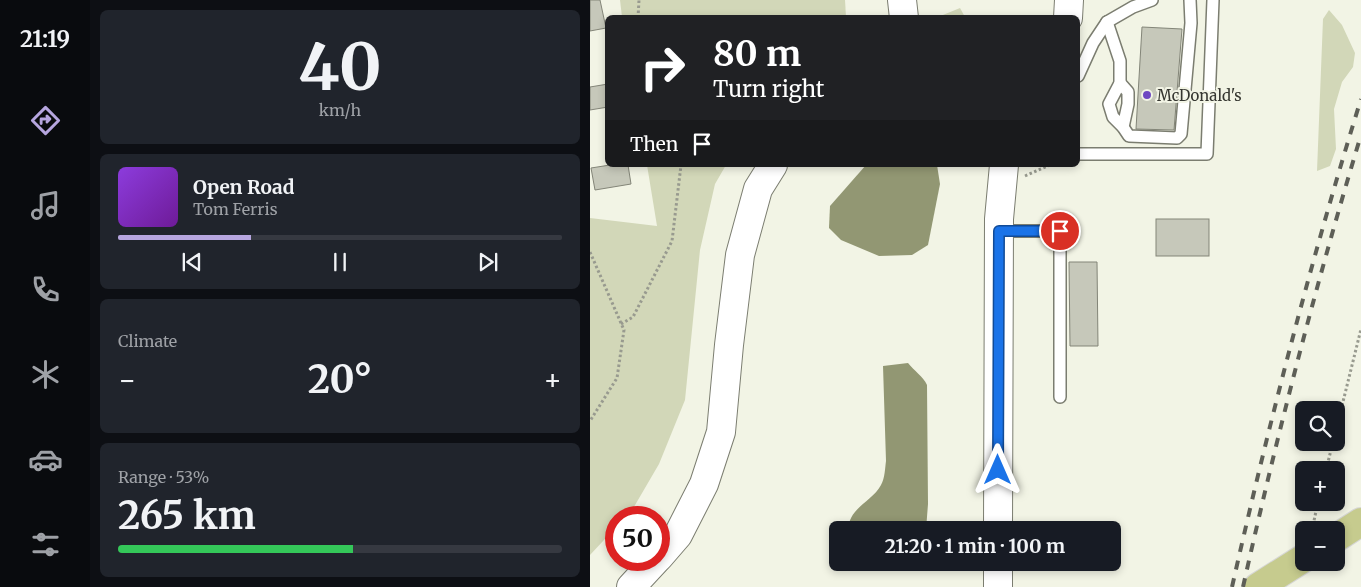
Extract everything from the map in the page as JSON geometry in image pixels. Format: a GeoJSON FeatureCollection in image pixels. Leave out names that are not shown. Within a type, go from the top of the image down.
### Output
{"type":"FeatureCollection","features":[{"type":"Feature","properties":{"kind":"main road"},"geometry":{"type":"LineString","coordinates":[[1068,15],[1069,0]]}},
{"type":"Feature","properties":{"kind":"main road"},"geometry":{"type":"LineString","coordinates":[[670,545],[678,536],[704,484],[721,432],[740,254],[758,189],[772,167]]}},
{"type":"Feature","properties":{"kind":"main road"},"geometry":{"type":"LineString","coordinates":[[990,167],[999,225],[998,521]]}},
{"type":"Feature","properties":{"kind":"main road"},"geometry":{"type":"LineString","coordinates":[[999,225],[1014,170]]}},
{"type":"Feature","properties":{"kind":"main road"},"geometry":{"type":"LineString","coordinates":[[1345,532],[1361,522]]}},
{"type":"Feature","properties":{"kind":"main road"},"geometry":{"type":"LineString","coordinates":[[1258,587],[1295,564]]}},
{"type":"Feature","properties":{"kind":"main road"},"geometry":{"type":"LineString","coordinates":[[631,587],[646,571]]}},
{"type":"Feature","properties":{"kind":"main road"},"geometry":{"type":"LineString","coordinates":[[998,571],[998,587]]}},
{"type":"Feature","properties":{"kind":"lane"},"geometry":{"type":"LineString","coordinates":[[1080,72],[1093,43],[1107,22],[1133,7],[1152,0]]}},
{"type":"Feature","properties":{"kind":"lane"},"geometry":{"type":"LineString","coordinates":[[1107,22],[1120,61],[1120,82],[1109,104],[1113,117],[1129,136],[1178,138],[1182,134],[1190,0]]}},
{"type":"Feature","properties":{"kind":"lane"},"geometry":{"type":"LineString","coordinates":[[1080,154],[1206,154],[1213,0]]}},
{"type":"Feature","properties":{"kind":"lane"},"geometry":{"type":"LineString","coordinates":[[1120,82],[1128,92],[1128,104],[1123,128]]}},
{"type":"Feature","properties":{"kind":"lane"},"geometry":{"type":"LineString","coordinates":[[999,225],[1060,231],[1060,398]]}},
{"type":"Feature","properties":{"kind":"path"},"geometry":{"type":"LineString","coordinates":[[638,15],[639,0]]}},
{"type":"Feature","properties":{"kind":"path"},"geometry":{"type":"LineString","coordinates":[[622,324],[633,317],[672,241],[681,167]]}},
{"type":"Feature","properties":{"kind":"path"},"geometry":{"type":"LineString","coordinates":[[1014,170],[1036,167]]}},
{"type":"Feature","properties":{"kind":"path"},"geometry":{"type":"LineString","coordinates":[[590,252],[624,330],[617,378],[590,421]]}},
{"type":"Feature","properties":{"kind":"path"},"geometry":{"type":"LineString","coordinates":[[1343,401],[1361,329]]}},
{"type":"Feature","properties":{"kind":"shaded area"},"geometry":{"type":"Polygon","coordinates":[[[620,0],[845,0],[846,15],[622,15],[620,0]]]}},
{"type":"Feature","properties":{"kind":"shaded area"},"geometry":{"type":"Polygon","coordinates":[[[960,8],[964,15],[943,15],[960,8]]]}},
{"type":"Feature","properties":{"kind":"shaded area"},"geometry":{"type":"Polygon","coordinates":[[[1329,10],[1342,25],[1355,53],[1353,67],[1342,82],[1334,109],[1336,149],[1330,166],[1317,171],[1323,19],[1329,10]]]}},
{"type":"Feature","properties":{"kind":"shaded area"},"geometry":{"type":"Polygon","coordinates":[[[647,167],[725,167],[715,184],[700,250],[685,400],[659,464],[634,506],[605,506],[605,539],[590,555],[590,218],[657,226],[647,167]]]}},
{"type":"Feature","properties":{"kind":"shaded area"},"geometry":{"type":"Polygon","coordinates":[[[864,167],[937,167],[940,184],[928,245],[912,255],[879,256],[841,240],[829,228],[830,206],[864,167]]]}},
{"type":"Feature","properties":{"kind":"shaded area"},"geometry":{"type":"Polygon","coordinates":[[[908,363],[927,385],[927,521],[850,521],[857,510],[877,491],[884,476],[886,461],[883,366],[908,363]]]}},
{"type":"Feature","properties":{"kind":"building"},"geometry":{"type":"Polygon","coordinates":[[[590,0],[600,0],[605,28],[590,31],[590,0]]]}},
{"type":"Feature","properties":{"kind":"building"},"geometry":{"type":"Polygon","coordinates":[[[1142,27],[1182,29],[1174,130],[1136,129],[1142,27]]]}},
{"type":"Feature","properties":{"kind":"building"},"geometry":{"type":"Polygon","coordinates":[[[605,84],[605,108],[590,110],[590,87],[605,84]]]}},
{"type":"Feature","properties":{"kind":"building"},"geometry":{"type":"Polygon","coordinates":[[[605,166],[628,167],[631,184],[595,190],[591,168],[605,166]]]}},
{"type":"Feature","properties":{"kind":"building"},"geometry":{"type":"Polygon","coordinates":[[[1156,219],[1209,219],[1209,256],[1156,256],[1156,219]]]}},
{"type":"Feature","properties":{"kind":"building"},"geometry":{"type":"Polygon","coordinates":[[[1069,262],[1097,262],[1098,346],[1070,346],[1069,262]]]}},
{"type":"Feature","properties":{"kind":"railway"},"geometry":{"type":"LineString","coordinates":[[1232,587],[1292,342],[1325,220],[1361,99]]}},
{"type":"Feature","properties":{"kind":"railway"},"geometry":{"type":"LineString","coordinates":[[1243,587],[1269,473],[1298,360],[1328,247],[1361,135]]}},
{"type":"Feature","properties":{"kind":"place","name":"McDonald's"},"geometry":{"type":"Point","coordinates":[1147,95]}},
{"type":"Feature","properties":{"kind":"route"},"geometry":{"type":"LineString","coordinates":[[998,470],[999,231],[1060,231]]}}]}
